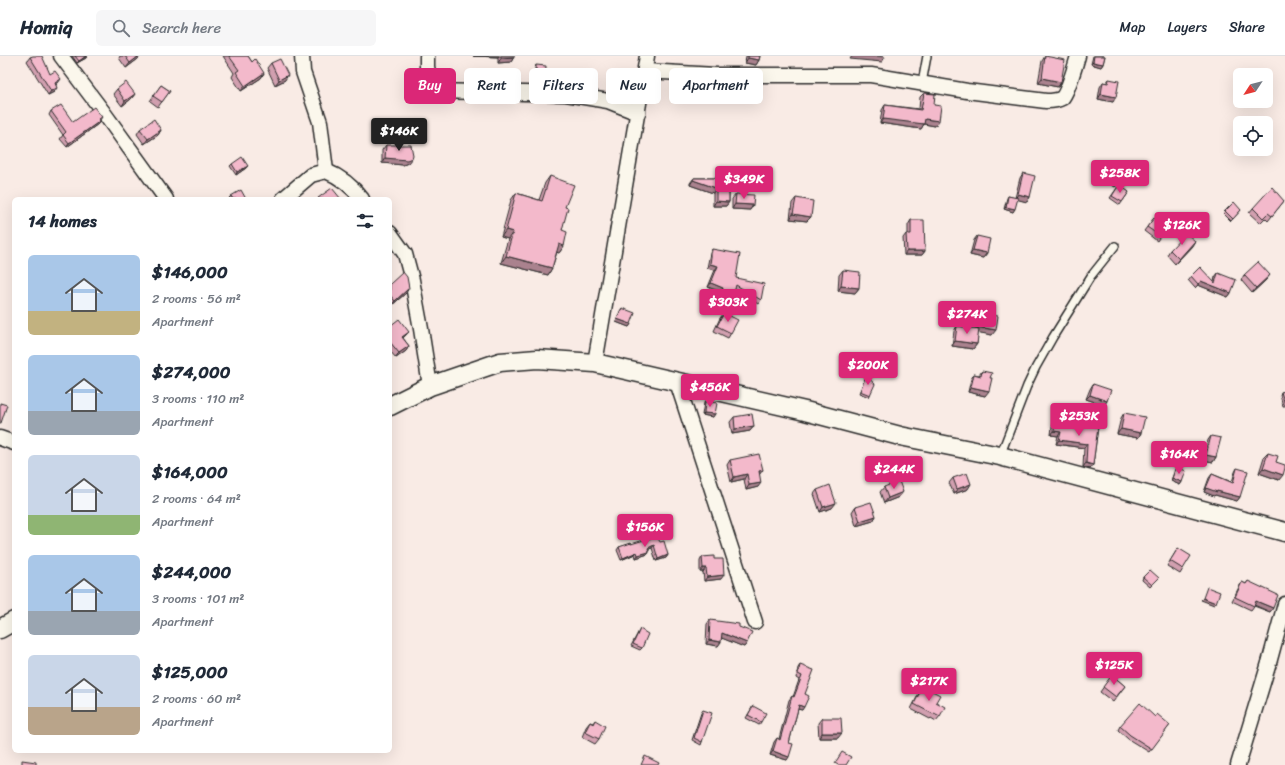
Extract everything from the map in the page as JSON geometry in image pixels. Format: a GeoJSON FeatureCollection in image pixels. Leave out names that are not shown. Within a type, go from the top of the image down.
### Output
{"type":"FeatureCollection","features":[{"type":"Feature","properties":{"kind":"street"},"geometry":{"type":"LineString","coordinates":[[60,56],[104,113],[165,197]]}},
{"type":"Feature","properties":{"kind":"street"},"geometry":{"type":"LineString","coordinates":[[302,56],[304,72],[320,122],[326,171]]}},
{"type":"Feature","properties":{"kind":"street"},"geometry":{"type":"LineString","coordinates":[[427,56],[432,91],[566,94],[608,101],[638,114]]}},
{"type":"Feature","properties":{"kind":"street"},"geometry":{"type":"LineString","coordinates":[[645,68],[647,56]]}},
{"type":"Feature","properties":{"kind":"street"},"geometry":{"type":"LineString","coordinates":[[661,72],[716,75],[871,75],[922,84],[1055,101],[1061,98],[1066,91],[1078,56]]}},
{"type":"Feature","properties":{"kind":"street"},"geometry":{"type":"LineString","coordinates":[[595,363],[640,104]]}},
{"type":"Feature","properties":{"kind":"street"},"geometry":{"type":"LineString","coordinates":[[285,197],[311,175],[326,171],[339,177],[356,191],[360,197]]}},
{"type":"Feature","properties":{"kind":"street"},"geometry":{"type":"LineString","coordinates":[[392,236],[405,254],[412,280],[430,386]]}},
{"type":"Feature","properties":{"kind":"street"},"geometry":{"type":"LineString","coordinates":[[392,405],[430,386],[500,362],[537,359],[595,363],[805,411],[900,436],[1000,456],[1285,532]]}},
{"type":"Feature","properties":{"kind":"street"},"geometry":{"type":"LineString","coordinates":[[677,382],[755,622]]}},
{"type":"Feature","properties":{"kind":"street"},"geometry":{"type":"LineString","coordinates":[[0,438],[12,442]]}},
{"type":"Feature","properties":{"kind":"street"},"geometry":{"type":"LineString","coordinates":[[1238,765],[1269,664],[1285,604]]}},
{"type":"Feature","properties":{"kind":"street"},"geometry":{"type":"LineString","coordinates":[[0,629],[12,622]]}},
{"type":"Feature","properties":{"kind":"lane"},"geometry":{"type":"LineString","coordinates":[[922,84],[927,56]]}},
{"type":"Feature","properties":{"kind":"lane"},"geometry":{"type":"LineString","coordinates":[[1000,456],[1027,386],[1036,367],[1091,276],[1115,246]]}},
{"type":"Feature","properties":{"kind":"building"},"geometry":{"type":"Polygon","coordinates":[[[42,56],[50,74],[55,71],[61,79],[55,83],[57,88],[51,91],[30,57],[42,56]]]}},
{"type":"Feature","properties":{"kind":"building"},"geometry":{"type":"Polygon","coordinates":[[[75,56],[86,56],[79,61],[75,56]]]}},
{"type":"Feature","properties":{"kind":"building"},"geometry":{"type":"Polygon","coordinates":[[[125,56],[139,56],[130,63],[125,56]]]}},
{"type":"Feature","properties":{"kind":"building"},"geometry":{"type":"Polygon","coordinates":[[[229,56],[248,56],[252,62],[255,59],[264,73],[245,86],[236,72],[239,70],[229,56]]]}},
{"type":"Feature","properties":{"kind":"building"},"geometry":{"type":"Polygon","coordinates":[[[501,56],[514,56],[514,57],[501,58],[501,56]]]}},
{"type":"Feature","properties":{"kind":"building"},"geometry":{"type":"Polygon","coordinates":[[[748,56],[760,56],[759,60],[748,58],[748,56]]]}},
{"type":"Feature","properties":{"kind":"building"},"geometry":{"type":"Polygon","coordinates":[[[1045,56],[1065,60],[1061,82],[1042,78],[1045,56]]]}},
{"type":"Feature","properties":{"kind":"building"},"geometry":{"type":"Polygon","coordinates":[[[1094,56],[1105,56],[1103,64],[1093,62],[1094,56]]]}},
{"type":"Feature","properties":{"kind":"building"},"geometry":{"type":"Polygon","coordinates":[[[280,59],[288,75],[279,80],[271,63],[280,59]]]}},
{"type":"Feature","properties":{"kind":"building"},"geometry":{"type":"Polygon","coordinates":[[[536,65],[546,66],[546,68],[536,68],[536,65]]]}},
{"type":"Feature","properties":{"kind":"building"},"geometry":{"type":"Polygon","coordinates":[[[1109,79],[1119,81],[1116,97],[1101,94],[1103,82],[1108,83],[1109,79]]]}},
{"type":"Feature","properties":{"kind":"building"},"geometry":{"type":"Polygon","coordinates":[[[126,82],[135,94],[125,101],[117,89],[126,82]]]}},
{"type":"Feature","properties":{"kind":"building"},"geometry":{"type":"Polygon","coordinates":[[[161,85],[170,91],[162,102],[153,96],[161,85]]]}},
{"type":"Feature","properties":{"kind":"building"},"geometry":{"type":"Polygon","coordinates":[[[924,93],[935,94],[934,105],[941,106],[939,121],[925,119],[924,124],[883,119],[885,105],[921,110],[924,93]]]}},
{"type":"Feature","properties":{"kind":"building"},"geometry":{"type":"Polygon","coordinates":[[[61,105],[73,122],[94,107],[102,117],[99,119],[100,121],[69,143],[63,135],[66,132],[51,111],[61,105]]]}},
{"type":"Feature","properties":{"kind":"building"},"geometry":{"type":"Polygon","coordinates":[[[154,119],[161,130],[148,139],[140,129],[154,119]]]}},
{"type":"Feature","properties":{"kind":"building"},"geometry":{"type":"Polygon","coordinates":[[[386,145],[411,145],[413,155],[412,158],[407,160],[385,158],[386,145]]]}},
{"type":"Feature","properties":{"kind":"building"},"geometry":{"type":"Polygon","coordinates":[[[242,157],[248,166],[237,172],[232,164],[242,157]]]}},
{"type":"Feature","properties":{"kind":"building"},"geometry":{"type":"Polygon","coordinates":[[[1109,162],[1125,172],[1119,182],[1103,172],[1109,162]]]}},
{"type":"Feature","properties":{"kind":"building"},"geometry":{"type":"Polygon","coordinates":[[[1023,173],[1035,176],[1030,197],[1018,194],[1023,173]]]}},
{"type":"Feature","properties":{"kind":"building"},"geometry":{"type":"Polygon","coordinates":[[[550,176],[574,185],[565,207],[568,208],[562,230],[567,232],[564,246],[559,244],[552,268],[506,256],[513,232],[506,230],[516,193],[542,201],[550,176]]]}},
{"type":"Feature","properties":{"kind":"building"},"geometry":{"type":"Polygon","coordinates":[[[694,178],[729,178],[729,202],[716,201],[716,188],[693,180],[694,178]]]}},
{"type":"Feature","properties":{"kind":"building"},"geometry":{"type":"Polygon","coordinates":[[[1119,185],[1129,192],[1122,202],[1112,196],[1119,185]]]}},
{"type":"Feature","properties":{"kind":"building"},"geometry":{"type":"Polygon","coordinates":[[[1272,187],[1284,201],[1272,216],[1268,213],[1263,218],[1253,208],[1272,187]]]}},
{"type":"Feature","properties":{"kind":"building"},"geometry":{"type":"Polygon","coordinates":[[[332,188],[339,197],[319,197],[332,188]]]}},
{"type":"Feature","properties":{"kind":"building"},"geometry":{"type":"Polygon","coordinates":[[[241,190],[245,197],[232,197],[241,190]]]}},
{"type":"Feature","properties":{"kind":"building"},"geometry":{"type":"Polygon","coordinates":[[[736,194],[754,195],[753,205],[735,204],[736,194]]]}},
{"type":"Feature","properties":{"kind":"building"},"geometry":{"type":"Polygon","coordinates":[[[1008,196],[1018,198],[1015,209],[1006,207],[1008,196]]]}},
{"type":"Feature","properties":{"kind":"building"},"geometry":{"type":"Polygon","coordinates":[[[796,198],[813,201],[811,217],[793,214],[796,198]]]}},
{"type":"Feature","properties":{"kind":"building"},"geometry":{"type":"Polygon","coordinates":[[[1234,202],[1241,210],[1233,219],[1225,211],[1234,202]]]}},
{"type":"Feature","properties":{"kind":"building"},"geometry":{"type":"Polygon","coordinates":[[[1154,218],[1166,228],[1160,236],[1147,227],[1154,218]]]}},
{"type":"Feature","properties":{"kind":"building"},"geometry":{"type":"Polygon","coordinates":[[[911,220],[924,220],[925,251],[907,251],[906,234],[911,234],[911,220]]]}},
{"type":"Feature","properties":{"kind":"building"},"geometry":{"type":"Polygon","coordinates":[[[1186,233],[1195,241],[1179,259],[1170,250],[1186,233]]]}},
{"type":"Feature","properties":{"kind":"building"},"geometry":{"type":"Polygon","coordinates":[[[977,236],[990,239],[987,253],[973,250],[977,236]]]}},
{"type":"Feature","properties":{"kind":"building"},"geometry":{"type":"Polygon","coordinates":[[[712,249],[740,254],[736,278],[764,284],[761,300],[736,285],[731,305],[720,302],[723,288],[711,283],[718,266],[710,264],[712,249]]]}},
{"type":"Feature","properties":{"kind":"building"},"geometry":{"type":"Polygon","coordinates":[[[1258,262],[1270,275],[1256,288],[1244,275],[1258,262]]]}},
{"type":"Feature","properties":{"kind":"building"},"geometry":{"type":"Polygon","coordinates":[[[1200,267],[1215,283],[1218,273],[1236,280],[1231,293],[1201,281],[1198,284],[1191,276],[1200,267]]]}},
{"type":"Feature","properties":{"kind":"building"},"geometry":{"type":"Polygon","coordinates":[[[843,270],[860,272],[859,288],[841,286],[843,270]]]}},
{"type":"Feature","properties":{"kind":"building"},"geometry":{"type":"Polygon","coordinates":[[[403,272],[407,277],[409,288],[395,301],[392,297],[392,282],[403,272]]]}},
{"type":"Feature","properties":{"kind":"building"},"geometry":{"type":"Polygon","coordinates":[[[622,308],[635,313],[631,324],[617,319],[622,308]]]}},
{"type":"Feature","properties":{"kind":"building"},"geometry":{"type":"Polygon","coordinates":[[[724,313],[738,320],[731,333],[717,326],[724,313]]]}},
{"type":"Feature","properties":{"kind":"building"},"geometry":{"type":"Polygon","coordinates":[[[981,314],[998,316],[996,330],[978,327],[981,314]]]}},
{"type":"Feature","properties":{"kind":"building"},"geometry":{"type":"Polygon","coordinates":[[[399,319],[409,332],[402,337],[409,346],[399,353],[392,344],[392,324],[399,319]]]}},
{"type":"Feature","properties":{"kind":"building"},"geometry":{"type":"Polygon","coordinates":[[[957,326],[979,329],[977,344],[955,341],[957,326]]]}},
{"type":"Feature","properties":{"kind":"building"},"geometry":{"type":"Polygon","coordinates":[[[982,371],[992,373],[989,391],[971,387],[974,374],[981,376],[982,371]]]}},
{"type":"Feature","properties":{"kind":"building"},"geometry":{"type":"Polygon","coordinates":[[[866,376],[875,384],[870,395],[860,391],[866,376]]]}},
{"type":"Feature","properties":{"kind":"building"},"geometry":{"type":"Polygon","coordinates":[[[1093,384],[1111,390],[1107,401],[1090,395],[1093,384]]]}},
{"type":"Feature","properties":{"kind":"building"},"geometry":{"type":"Polygon","coordinates":[[[1285,391],[1285,404],[1281,392],[1285,391]]]}},
{"type":"Feature","properties":{"kind":"building"},"geometry":{"type":"Polygon","coordinates":[[[705,401],[717,403],[715,414],[704,413],[705,401]]]}},
{"type":"Feature","properties":{"kind":"building"},"geometry":{"type":"Polygon","coordinates":[[[0,403],[7,405],[1,423],[0,423],[0,403]]]}},
{"type":"Feature","properties":{"kind":"building"},"geometry":{"type":"Polygon","coordinates":[[[1124,413],[1145,417],[1141,433],[1121,429],[1124,413]]]}},
{"type":"Feature","properties":{"kind":"building"},"geometry":{"type":"Polygon","coordinates":[[[752,414],[754,426],[735,429],[734,417],[752,414]]]}},
{"type":"Feature","properties":{"kind":"building"},"geometry":{"type":"Polygon","coordinates":[[[1055,422],[1098,427],[1093,465],[1086,463],[1087,444],[1059,440],[1061,432],[1054,431],[1055,422]]]}},
{"type":"Feature","properties":{"kind":"building"},"geometry":{"type":"Polygon","coordinates":[[[1211,436],[1221,438],[1216,457],[1206,455],[1211,436]]]}},
{"type":"Feature","properties":{"kind":"building"},"geometry":{"type":"Polygon","coordinates":[[[1268,453],[1278,456],[1276,462],[1285,465],[1283,475],[1263,468],[1268,453]]]}},
{"type":"Feature","properties":{"kind":"building"},"geometry":{"type":"Polygon","coordinates":[[[759,454],[763,470],[759,471],[761,483],[749,485],[747,474],[734,477],[730,460],[759,454]]]}},
{"type":"Feature","properties":{"kind":"building"},"geometry":{"type":"Polygon","coordinates":[[[1177,467],[1186,471],[1182,482],[1172,478],[1177,467]]]}},
{"type":"Feature","properties":{"kind":"building"},"geometry":{"type":"Polygon","coordinates":[[[1237,468],[1248,471],[1240,497],[1206,488],[1212,474],[1233,483],[1237,468]]]}},
{"type":"Feature","properties":{"kind":"building"},"geometry":{"type":"Polygon","coordinates":[[[967,473],[971,484],[957,489],[953,478],[967,473]]]}},
{"type":"Feature","properties":{"kind":"building"},"geometry":{"type":"Polygon","coordinates":[[[899,481],[903,492],[888,498],[884,487],[899,481]]]}},
{"type":"Feature","properties":{"kind":"building"},"geometry":{"type":"Polygon","coordinates":[[[830,485],[836,503],[823,507],[817,490],[830,485]]]}},
{"type":"Feature","properties":{"kind":"building"},"geometry":{"type":"Polygon","coordinates":[[[871,502],[876,516],[860,521],[855,507],[871,502]]]}},
{"type":"Feature","properties":{"kind":"building"},"geometry":{"type":"Polygon","coordinates":[[[657,536],[660,542],[664,541],[668,555],[658,559],[654,545],[648,548],[649,552],[638,555],[637,552],[623,558],[619,547],[657,536]]]}},
{"type":"Feature","properties":{"kind":"building"},"geometry":{"type":"Polygon","coordinates":[[[1178,548],[1191,556],[1183,569],[1170,561],[1178,548]]]}},
{"type":"Feature","properties":{"kind":"building"},"geometry":{"type":"Polygon","coordinates":[[[714,556],[714,559],[723,559],[724,575],[707,577],[706,568],[703,568],[702,557],[714,556]]]}},
{"type":"Feature","properties":{"kind":"building"},"geometry":{"type":"Polygon","coordinates":[[[1150,570],[1159,578],[1152,585],[1143,577],[1150,570]]]}},
{"type":"Feature","properties":{"kind":"building"},"geometry":{"type":"Polygon","coordinates":[[[1248,581],[1278,595],[1273,608],[1256,601],[1254,606],[1235,597],[1242,582],[1246,584],[1248,581]]]}},
{"type":"Feature","properties":{"kind":"building"},"geometry":{"type":"Polygon","coordinates":[[[1207,587],[1220,592],[1216,603],[1203,598],[1207,587]]]}},
{"type":"Feature","properties":{"kind":"building"},"geometry":{"type":"Polygon","coordinates":[[[710,620],[739,624],[739,627],[752,632],[747,643],[722,633],[721,642],[709,640],[710,620]]]}},
{"type":"Feature","properties":{"kind":"building"},"geometry":{"type":"Polygon","coordinates":[[[640,629],[648,634],[642,648],[633,644],[640,629]]]}},
{"type":"Feature","properties":{"kind":"building"},"geometry":{"type":"Polygon","coordinates":[[[800,665],[814,670],[805,694],[809,696],[804,707],[799,705],[789,743],[793,744],[789,757],[773,751],[777,738],[780,740],[792,696],[794,697],[802,676],[798,674],[800,665]]]}},
{"type":"Feature","properties":{"kind":"building"},"geometry":{"type":"Polygon","coordinates":[[[1112,675],[1125,686],[1116,697],[1103,687],[1112,675]]]}},
{"type":"Feature","properties":{"kind":"building"},"geometry":{"type":"Polygon","coordinates":[[[923,686],[940,695],[936,702],[945,707],[940,716],[914,704],[923,686]]]}},
{"type":"Feature","properties":{"kind":"building"},"geometry":{"type":"Polygon","coordinates":[[[1140,703],[1155,717],[1157,714],[1170,725],[1152,749],[1130,735],[1120,726],[1140,703]]]}},
{"type":"Feature","properties":{"kind":"building"},"geometry":{"type":"Polygon","coordinates":[[[753,706],[766,713],[761,722],[748,715],[753,706]]]}},
{"type":"Feature","properties":{"kind":"building"},"geometry":{"type":"Polygon","coordinates":[[[703,710],[712,713],[702,742],[694,738],[703,710]]]}},
{"type":"Feature","properties":{"kind":"building"},"geometry":{"type":"Polygon","coordinates":[[[822,718],[841,718],[842,733],[822,733],[822,718]]]}},
{"type":"Feature","properties":{"kind":"building"},"geometry":{"type":"Polygon","coordinates":[[[595,720],[605,726],[599,739],[585,732],[590,722],[593,724],[595,720]]]}},
{"type":"Feature","properties":{"kind":"building"},"geometry":{"type":"Polygon","coordinates":[[[842,752],[851,757],[846,765],[838,765],[835,763],[842,752]]]}},
{"type":"Feature","properties":{"kind":"building"},"geometry":{"type":"Polygon","coordinates":[[[645,756],[659,763],[658,765],[641,765],[645,756]]]}},
{"type":"Feature","properties":{"kind":"building"},"geometry":{"type":"Polygon","coordinates":[[[22,760],[36,762],[36,765],[22,765],[22,760]]]}}]}
